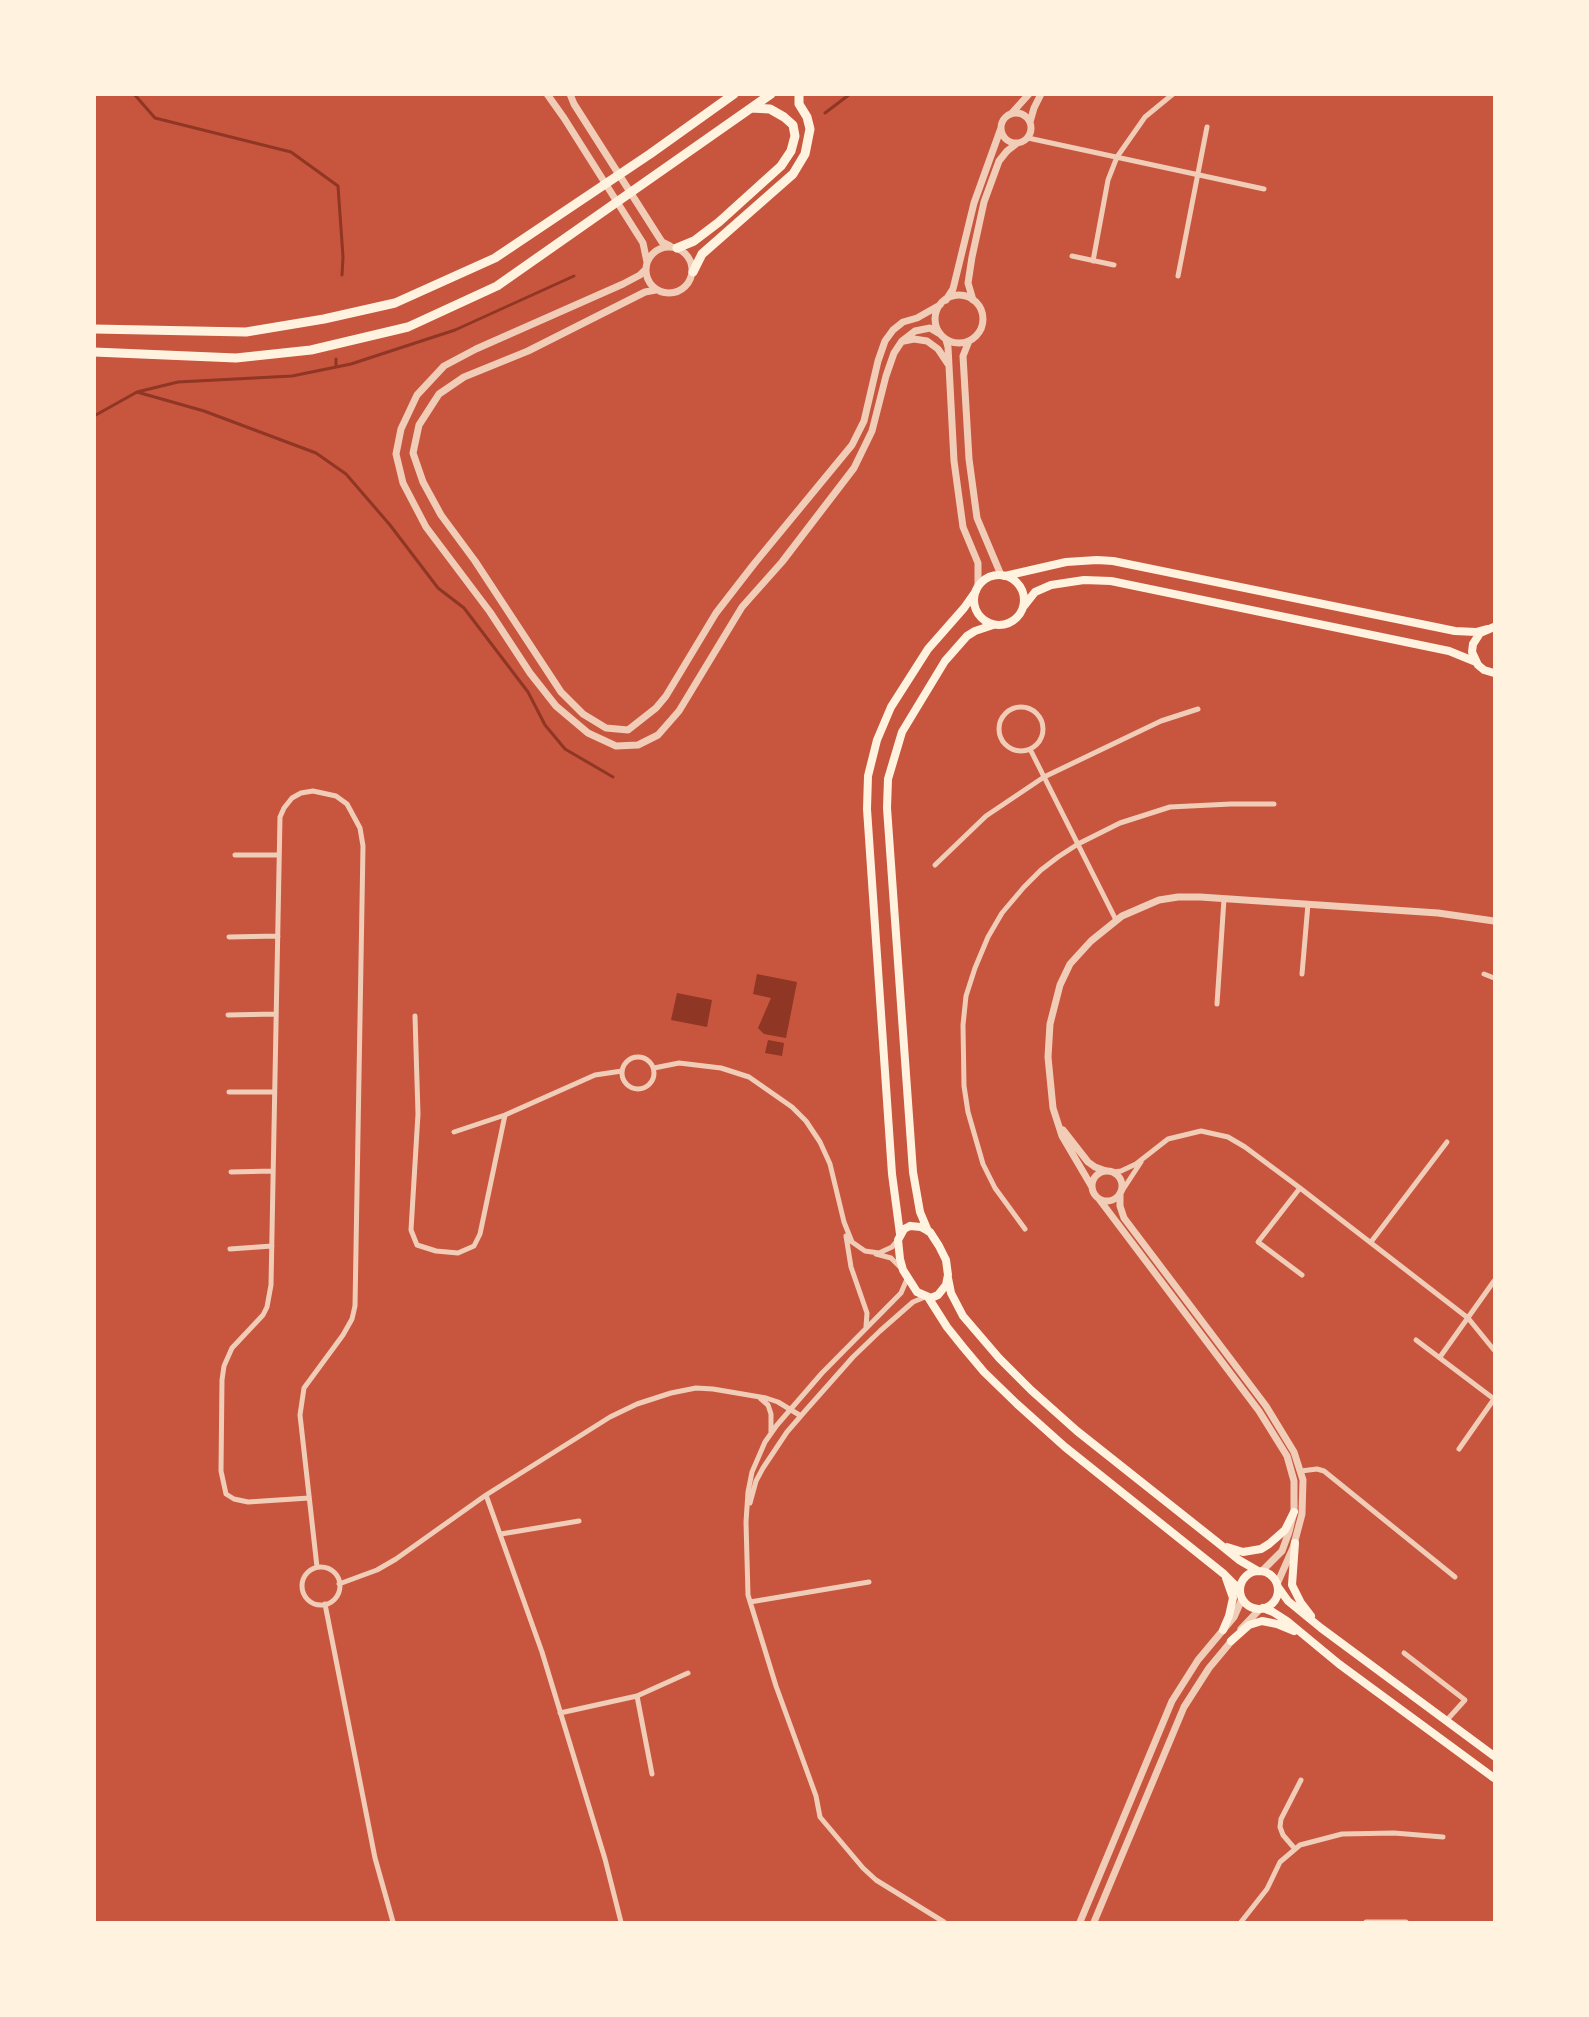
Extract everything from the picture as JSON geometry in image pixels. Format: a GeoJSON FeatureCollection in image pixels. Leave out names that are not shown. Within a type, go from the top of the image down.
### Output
{"type":"FeatureCollection","features":[{"type":"Feature","properties":{"kind":"highway"},"geometry":{"type":"LineString","coordinates":[[94,329],[246,332],[324,319],[395,303],[495,258],[650,154],[734,94]]}},
{"type":"Feature","properties":{"kind":"highway"},"geometry":{"type":"LineString","coordinates":[[94,352],[236,358],[311,350],[408,327],[496,286],[771,94]]}},
{"type":"Feature","properties":{"kind":"highway"},"geometry":{"type":"LineString","coordinates":[[693,272],[702,254],[793,174],[806,154],[810,129],[807,117],[799,104],[799,94]]}},
{"type":"Feature","properties":{"kind":"highway"},"geometry":{"type":"LineString","coordinates":[[673,247],[694,241],[718,222],[781,166],[791,151],[795,136],[793,125],[770,109],[751,108]]}},
{"type":"Feature","properties":{"kind":"main road"},"geometry":{"type":"LineString","coordinates":[[1491,628],[1476,632],[1455,631],[1113,561],[1066,562],[1003,576],[992,576],[984,580],[964,608],[928,649],[891,707],[877,740],[868,776],[867,809],[891,1162],[900,1259],[908,1279],[917,1292],[927,1297],[946,1327],[984,1372],[1017,1404],[1065,1447],[1224,1574],[1237,1587],[1250,1607],[1280,1616],[1339,1664],[1494,1778]]}},
{"type":"Feature","properties":{"kind":"main road"},"geometry":{"type":"LineString","coordinates":[[1003,576],[1017,583],[1024,597],[1024,606]]}},
{"type":"Feature","properties":{"kind":"main road"},"geometry":{"type":"LineString","coordinates":[[928,1231],[920,1212],[913,1172],[887,808],[888,779],[902,732],[945,661],[967,636],[975,631],[993,625],[1004,625],[1014,620],[1035,592],[1052,585],[1084,580],[1111,581],[1449,651],[1476,662],[1484,670],[1494,673]]}},
{"type":"Feature","properties":{"kind":"main road"},"geometry":{"type":"LineString","coordinates":[[977,588],[975,610],[980,617],[993,625]]}},
{"type":"Feature","properties":{"kind":"main road"},"geometry":{"type":"LineString","coordinates":[[1476,662],[1472,652],[1473,644],[1480,633],[1491,628]]}},
{"type":"Feature","properties":{"kind":"main road"},"geometry":{"type":"LineString","coordinates":[[899,1237],[904,1229],[910,1226],[921,1227],[934,1237],[946,1260],[951,1293],[963,1316],[1030,1390],[1077,1431],[1239,1560],[1271,1575],[1288,1601],[1321,1629],[1494,1756]]}},
{"type":"Feature","properties":{"kind":"main road"},"geometry":{"type":"LineString","coordinates":[[927,1297],[938,1295],[943,1291],[948,1278]]}},
{"type":"Feature","properties":{"kind":"main road"},"geometry":{"type":"LineString","coordinates":[[1217,1542],[1243,1552],[1261,1549],[1285,1530],[1294,1512]]}},
{"type":"Feature","properties":{"kind":"main road"},"geometry":{"type":"LineString","coordinates":[[1295,1543],[1292,1585],[1301,1603],[1321,1629]]}},
{"type":"Feature","properties":{"kind":"main road"},"geometry":{"type":"LineString","coordinates":[[1242,1597],[1241,1584],[1244,1579],[1252,1572],[1260,1571]]}},
{"type":"Feature","properties":{"kind":"main road"},"geometry":{"type":"LineString","coordinates":[[1223,1630],[1233,1598],[1224,1574]]}},
{"type":"Feature","properties":{"kind":"main road"},"geometry":{"type":"LineString","coordinates":[[1262,1609],[1273,1603],[1278,1586]]}},
{"type":"Feature","properties":{"kind":"main road"},"geometry":{"type":"LineString","coordinates":[[1231,1641],[1249,1625],[1262,1621],[1277,1624],[1301,1634]]}},
{"type":"Feature","properties":{"kind":"street"},"geometry":{"type":"LineString","coordinates":[[547,94],[643,243],[651,285],[664,293],[679,291],[690,280],[693,272],[688,256],[662,242],[574,104],[570,94]]}},
{"type":"Feature","properties":{"kind":"street"},"geometry":{"type":"LineString","coordinates":[[977,588],[978,563],[963,527],[954,461],[949,365],[943,337],[935,320],[943,302],[953,289],[974,202],[1004,118],[1011,114],[1029,94]]}},
{"type":"Feature","properties":{"kind":"street"},"geometry":{"type":"LineString","coordinates":[[1028,138],[1034,108],[1041,94]]}},
{"type":"Feature","properties":{"kind":"street"},"geometry":{"type":"LineString","coordinates":[[1093,261],[1108,180],[1117,157],[1145,117],[1173,94]]}},
{"type":"Feature","properties":{"kind":"street"},"geometry":{"type":"LineString","coordinates":[[1011,114],[1020,113],[1030,122]]}},
{"type":"Feature","properties":{"kind":"street"},"geometry":{"type":"LineString","coordinates":[[1178,276],[1207,127]]}},
{"type":"Feature","properties":{"kind":"street"},"geometry":{"type":"LineString","coordinates":[[1000,129],[1004,139],[1016,144]]}},
{"type":"Feature","properties":{"kind":"street"},"geometry":{"type":"LineString","coordinates":[[673,247],[656,250],[640,275],[623,284],[444,366],[417,395],[401,429],[396,454],[402,483],[426,527],[490,612],[530,673],[556,706],[588,733],[616,746],[638,745],[658,735],[679,711],[742,607],[782,562],[854,468],[872,431],[886,375],[894,353],[902,341],[915,331],[930,328],[943,337],[962,343],[976,336],[983,322],[982,313],[973,300],[968,283],[972,257],[984,202],[999,161],[1007,151],[1028,138],[1264,189]]}},
{"type":"Feature","properties":{"kind":"street"},"geometry":{"type":"LineString","coordinates":[[1072,256],[1114,265]]}},
{"type":"Feature","properties":{"kind":"street"},"geometry":{"type":"LineString","coordinates":[[657,290],[645,292],[528,351],[464,377],[439,394],[418,425],[413,453],[423,482],[441,515],[469,552],[561,692],[583,714],[606,728],[628,730],[656,708],[666,696],[716,614],[852,445],[864,421],[881,351],[893,330],[903,322],[917,318],[943,302],[960,296],[973,300]]}},
{"type":"Feature","properties":{"kind":"street"},"geometry":{"type":"LineString","coordinates":[[902,341],[914,339],[927,341],[938,349],[949,365]]}},
{"type":"Feature","properties":{"kind":"street"},"geometry":{"type":"LineString","coordinates":[[969,341],[963,356],[969,459],[977,518],[1003,576]]}},
{"type":"Feature","properties":{"kind":"street"},"geometry":{"type":"LineString","coordinates":[[1014,708],[1029,708],[1041,719],[1042,734],[1039,741],[1030,749],[1015,750],[1003,741],[1000,734],[1000,721],[1014,708]]}},
{"type":"Feature","properties":{"kind":"street"},"geometry":{"type":"LineString","coordinates":[[935,865],[986,816],[1044,777],[1161,721],[1198,709]]}},
{"type":"Feature","properties":{"kind":"street"},"geometry":{"type":"LineString","coordinates":[[1030,749],[1116,920]]}},
{"type":"Feature","properties":{"kind":"street"},"geometry":{"type":"LineString","coordinates":[[309,1498],[248,1502],[234,1499],[226,1494],[221,1471],[224,1366],[232,1348],[258,1322],[267,1307],[271,1285],[280,817],[292,798],[301,793],[313,791],[336,796],[347,804],[360,828],[363,846],[355,1306],[352,1319],[304,1388],[300,1415],[317,1567]]}},
{"type":"Feature","properties":{"kind":"street"},"geometry":{"type":"LineString","coordinates":[[1025,1229],[995,1188],[983,1164],[968,1112],[964,1076],[965,1005],[975,968],[987,937],[1002,913],[1041,870],[1078,844],[1120,823],[1170,807],[1274,804]]}},
{"type":"Feature","properties":{"kind":"street"},"geometry":{"type":"LineString","coordinates":[[235,855],[279,855]]}},
{"type":"Feature","properties":{"kind":"street"},"geometry":{"type":"LineString","coordinates":[[1260,1571],[1282,1551],[1294,1512],[1294,1481],[1287,1456],[1269,1426],[1093,1192],[1067,1147],[1055,1115],[1049,1078],[1048,1048],[1054,1003],[1060,984],[1070,964],[1091,941],[1116,920],[1142,906],[1178,897],[1438,913],[1494,921]]}},
{"type":"Feature","properties":{"kind":"street"},"geometry":{"type":"LineString","coordinates":[[1216,1004],[1224,899]]}},
{"type":"Feature","properties":{"kind":"street"},"geometry":{"type":"LineString","coordinates":[[1302,974],[1308,904]]}},
{"type":"Feature","properties":{"kind":"street"},"geometry":{"type":"LineString","coordinates":[[229,937],[278,936]]}},
{"type":"Feature","properties":{"kind":"street"},"geometry":{"type":"LineString","coordinates":[[1484,974],[1494,978]]}},
{"type":"Feature","properties":{"kind":"street"},"geometry":{"type":"LineString","coordinates":[[228,1016],[276,1014]]}},
{"type":"Feature","properties":{"kind":"street"},"geometry":{"type":"LineString","coordinates":[[415,1016],[418,1134],[411,1230],[417,1245],[436,1251],[458,1253],[474,1246],[480,1234],[505,1115]]}},
{"type":"Feature","properties":{"kind":"street"},"geometry":{"type":"LineString","coordinates":[[639,1056],[648,1060],[654,1068],[651,1083],[637,1090],[627,1086],[622,1071],[626,1062],[639,1056]]}},
{"type":"Feature","properties":{"kind":"street"},"geometry":{"type":"LineString","coordinates":[[654,1068],[679,1063],[721,1068],[749,1077],[792,1107],[806,1121],[820,1142],[830,1164],[844,1222],[851,1267],[867,1313],[866,1327]]}},
{"type":"Feature","properties":{"kind":"street"},"geometry":{"type":"LineString","coordinates":[[454,1132],[505,1115],[596,1075],[622,1071]]}},
{"type":"Feature","properties":{"kind":"street"},"geometry":{"type":"LineString","coordinates":[[229,1092],[274,1092]]}},
{"type":"Feature","properties":{"kind":"street"},"geometry":{"type":"LineString","coordinates":[[1055,1115],[1067,1137],[1088,1162],[1111,1172],[1121,1180],[1120,1206],[1124,1218],[1266,1406],[1294,1452],[1303,1480],[1302,1514],[1295,1543],[1278,1586]]}},
{"type":"Feature","properties":{"kind":"street"},"geometry":{"type":"LineString","coordinates":[[1092,1187],[1095,1177],[1104,1172],[1127,1168],[1168,1139],[1201,1131],[1228,1137],[1300,1188],[1468,1318],[1494,1350]]}},
{"type":"Feature","properties":{"kind":"street"},"geometry":{"type":"LineString","coordinates":[[1371,1242],[1447,1142]]}},
{"type":"Feature","properties":{"kind":"street"},"geometry":{"type":"LineString","coordinates":[[1099,1199],[1111,1201],[1121,1193],[1149,1154]]}},
{"type":"Feature","properties":{"kind":"street"},"geometry":{"type":"LineString","coordinates":[[231,1172],[273,1171]]}},
{"type":"Feature","properties":{"kind":"street"},"geometry":{"type":"LineString","coordinates":[[1300,1188],[1258,1242],[1302,1275]]}},
{"type":"Feature","properties":{"kind":"street"},"geometry":{"type":"LineString","coordinates":[[844,1222],[852,1242],[857,1247],[891,1258],[903,1270]]}},
{"type":"Feature","properties":{"kind":"street"},"geometry":{"type":"LineString","coordinates":[[872,1252],[885,1250],[899,1237]]}},
{"type":"Feature","properties":{"kind":"street"},"geometry":{"type":"LineString","coordinates":[[230,1249],[272,1246]]}},
{"type":"Feature","properties":{"kind":"street"},"geometry":{"type":"LineString","coordinates":[[908,1279],[901,1293],[822,1373],[765,1442],[752,1472],[748,1492],[746,1522],[748,1595],[776,1686],[816,1796],[820,1817],[876,1880],[944,1923]]}},
{"type":"Feature","properties":{"kind":"street"},"geometry":{"type":"LineString","coordinates":[[1440,1358],[1494,1281]]}},
{"type":"Feature","properties":{"kind":"street"},"geometry":{"type":"LineString","coordinates":[[746,1522],[752,1493],[763,1468],[787,1432],[853,1357],[913,1302],[927,1297]]}},
{"type":"Feature","properties":{"kind":"street"},"geometry":{"type":"LineString","coordinates":[[1416,1340],[1494,1399],[1459,1449]]}},
{"type":"Feature","properties":{"kind":"street"},"geometry":{"type":"LineString","coordinates":[[339,1584],[377,1570],[396,1559],[486,1495],[610,1417],[637,1404],[696,1388],[713,1389],[778,1402],[801,1416]]}},
{"type":"Feature","properties":{"kind":"street"},"geometry":{"type":"LineString","coordinates":[[756,1396],[764,1400],[771,1414],[770,1434]]}},
{"type":"Feature","properties":{"kind":"street"},"geometry":{"type":"LineString","coordinates":[[1300,1471],[1317,1469],[1324,1471],[1455,1577]]}},
{"type":"Feature","properties":{"kind":"street"},"geometry":{"type":"LineString","coordinates":[[486,1495],[542,1652],[605,1859],[621,1923]]}},
{"type":"Feature","properties":{"kind":"street"},"geometry":{"type":"LineString","coordinates":[[501,1534],[579,1521]]}},
{"type":"Feature","properties":{"kind":"street"},"geometry":{"type":"LineString","coordinates":[[317,1567],[331,1570],[339,1584],[336,1597],[325,1604],[308,1599],[302,1588],[304,1576],[317,1567]]}},
{"type":"Feature","properties":{"kind":"street"},"geometry":{"type":"LineString","coordinates":[[750,1602],[869,1582]]}},
{"type":"Feature","properties":{"kind":"street"},"geometry":{"type":"LineString","coordinates":[[1080,1923],[1172,1701],[1193,1667],[1239,1609],[1242,1597]]}},
{"type":"Feature","properties":{"kind":"street"},"geometry":{"type":"LineString","coordinates":[[325,1604],[375,1858],[393,1923]]}},
{"type":"Feature","properties":{"kind":"street"},"geometry":{"type":"LineString","coordinates":[[1094,1923],[1184,1707],[1204,1675],[1231,1641],[1251,1616],[1262,1609]]}},
{"type":"Feature","properties":{"kind":"street"},"geometry":{"type":"LineString","coordinates":[[1404,1653],[1465,1700],[1446,1721]]}},
{"type":"Feature","properties":{"kind":"street"},"geometry":{"type":"LineString","coordinates":[[560,1713],[637,1696],[688,1673]]}},
{"type":"Feature","properties":{"kind":"street"},"geometry":{"type":"LineString","coordinates":[[637,1696],[652,1774]]}},
{"type":"Feature","properties":{"kind":"street"},"geometry":{"type":"LineString","coordinates":[[1295,1849],[1283,1835],[1280,1827],[1281,1819],[1301,1780]]}},
{"type":"Feature","properties":{"kind":"street"},"geometry":{"type":"LineString","coordinates":[[1241,1923],[1267,1889],[1280,1862],[1295,1849],[1320,1839],[1342,1834],[1394,1833],[1443,1837]]}},
{"type":"Feature","properties":{"kind":"street"},"geometry":{"type":"LineString","coordinates":[[932,1923],[933,1916]]}},
{"type":"Feature","properties":{"kind":"street"},"geometry":{"type":"LineString","coordinates":[[1366,1923],[1406,1923]]}},
{"type":"Feature","properties":{"kind":"shaded area"},"geometry":{"type":"Polygon","coordinates":[[[757,974],[797,982],[786,1038],[764,1034],[758,1028],[771,998],[753,994],[757,974]]]}},
{"type":"Feature","properties":{"kind":"shaded area"},"geometry":{"type":"Polygon","coordinates":[[[677,993],[712,1000],[707,1027],[671,1020],[677,993]]]}},
{"type":"Feature","properties":{"kind":"shaded area"},"geometry":{"type":"Polygon","coordinates":[[[768,1040],[784,1043],[782,1056],[765,1053],[768,1040]]]}},
{"type":"Feature","properties":{"kind":"waterway"},"geometry":{"type":"LineString","coordinates":[[134,94],[155,118],[291,152],[338,186],[343,257],[342,275]]}},
{"type":"Feature","properties":{"kind":"waterway"},"geometry":{"type":"LineString","coordinates":[[825,113],[850,94]]}},
{"type":"Feature","properties":{"kind":"waterway"},"geometry":{"type":"LineString","coordinates":[[94,416],[137,392],[178,382],[292,376],[351,364],[455,330],[574,276]]}},
{"type":"Feature","properties":{"kind":"waterway"},"geometry":{"type":"LineString","coordinates":[[336,359],[336,367]]}},
{"type":"Feature","properties":{"kind":"waterway"},"geometry":{"type":"LineString","coordinates":[[137,392],[204,411],[316,453],[346,474],[390,525],[438,588],[464,608],[528,692],[545,725],[565,749],[613,777]]}}]}
